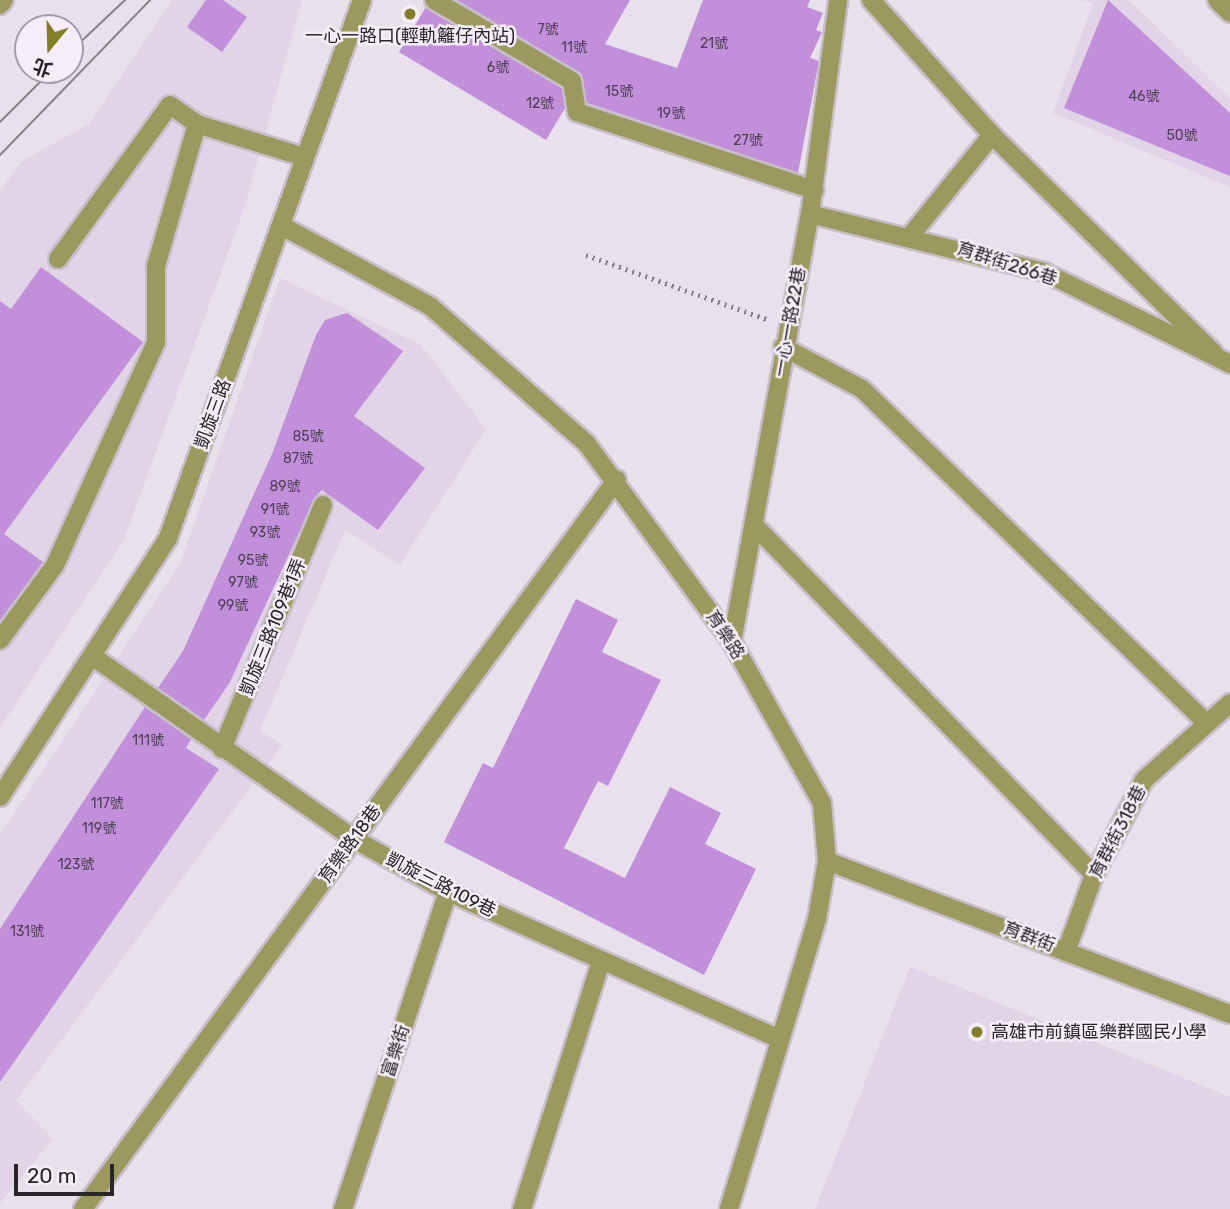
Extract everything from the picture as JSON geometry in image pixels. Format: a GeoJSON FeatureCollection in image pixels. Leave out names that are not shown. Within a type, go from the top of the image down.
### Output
{"type":"FeatureCollection","features":[{"type":"Feature","properties":{"kind":"street"},"geometry":{"type":"LineString","coordinates":[[0,5],[4,0]]}},
{"type":"Feature","properties":{"kind":"street","name":"凱旋三路"},"geometry":{"type":"LineString","coordinates":[[0,797],[95,658],[168,538],[362,0]]}},
{"type":"Feature","properties":{"kind":"street"},"geometry":{"type":"LineString","coordinates":[[434,0],[572,81],[576,112],[814,190]]}},
{"type":"Feature","properties":{"kind":"street","name":"一心一路22巷"},"geometry":{"type":"LineString","coordinates":[[732,642],[757,528],[783,346],[814,190],[838,0]]}},
{"type":"Feature","properties":{"kind":"street"},"geometry":{"type":"LineString","coordinates":[[871,0],[992,135],[1214,353]]}},
{"type":"Feature","properties":{"kind":"street"},"geometry":{"type":"LineString","coordinates":[[1217,0],[1230,13]]}},
{"type":"Feature","properties":{"kind":"street"},"geometry":{"type":"LineString","coordinates":[[58,259],[170,106],[197,124],[304,157]]}},
{"type":"Feature","properties":{"kind":"street"},"geometry":{"type":"LineString","coordinates":[[0,640],[55,565],[156,342],[156,266],[197,124]]}},
{"type":"Feature","properties":{"kind":"street"},"geometry":{"type":"LineString","coordinates":[[911,235],[992,135]]}},
{"type":"Feature","properties":{"kind":"street","name":"育群街266巷"},"geometry":{"type":"LineString","coordinates":[[810,214],[911,235],[1044,272],[1214,353],[1230,364]]}},
{"type":"Feature","properties":{"kind":"street","name":"育樂路"},"geometry":{"type":"LineString","coordinates":[[282,226],[430,306],[587,444],[617,479],[732,642],[822,803],[827,861],[780,1039],[729,1209]]}},
{"type":"Feature","properties":{"kind":"street"},"geometry":{"type":"LineString","coordinates":[[783,346],[862,389],[1206,722]]}},
{"type":"Feature","properties":{"kind":"street","name":"育樂路18巷"},"geometry":{"type":"LineString","coordinates":[[83,1209],[617,479]]}},
{"type":"Feature","properties":{"kind":"street","name":"凱旋三路109巷1弄"},"geometry":{"type":"LineString","coordinates":[[222,749],[323,505]]}},
{"type":"Feature","properties":{"kind":"street"},"geometry":{"type":"LineString","coordinates":[[757,528],[1094,875]]}},
{"type":"Feature","properties":{"kind":"street","name":"凱旋三路109巷"},"geometry":{"type":"LineString","coordinates":[[95,658],[354,839],[448,892],[780,1039]]}},
{"type":"Feature","properties":{"kind":"street","name":"育群街318巷"},"geometry":{"type":"LineString","coordinates":[[1066,952],[1094,875],[1143,780],[1230,703]]}},
{"type":"Feature","properties":{"kind":"street","name":"育群街"},"geometry":{"type":"LineString","coordinates":[[827,861],[1230,1014]]}},
{"type":"Feature","properties":{"kind":"street","name":"富樂街"},"geometry":{"type":"LineString","coordinates":[[343,1209],[448,892]]}},
{"type":"Feature","properties":{"kind":"street"},"geometry":{"type":"LineString","coordinates":[[522,1209],[601,962]]}},
{"type":"Feature","properties":{"kind":"path"},"geometry":{"type":"LineString","coordinates":[[586,255],[788,326]]}},
{"type":"Feature","properties":{"kind":"shaded area"},"geometry":{"type":"Polygon","coordinates":[[[172,0],[302,0],[244,209],[124,540],[0,728],[0,191],[21,162],[89,124],[172,0]]]}},
{"type":"Feature","properties":{"kind":"shaded area"},"geometry":{"type":"Polygon","coordinates":[[[1081,0],[1129,0],[1230,99],[1230,187],[1053,113],[1093,3],[1081,0]]]}},
{"type":"Feature","properties":{"kind":"shaded area"},"geometry":{"type":"Polygon","coordinates":[[[280,278],[421,345],[486,429],[400,565],[345,530],[260,731],[282,745],[16,1101],[53,1139],[0,1203],[0,835],[180,564],[280,278]]]}},
{"type":"Feature","properties":{"kind":"shaded area","name":"高雄市前鎮區樂群國民小學"},"geometry":{"type":"Polygon","coordinates":[[[910,967],[1230,1097],[1230,1209],[815,1209],[910,967]]]}},
{"type":"Feature","properties":{"kind":"building"},"geometry":{"type":"Polygon","coordinates":[[[206,0],[223,0],[247,17],[222,52],[187,27],[206,0]]]}},
{"type":"Feature","properties":{"kind":"building"},"geometry":{"type":"Polygon","coordinates":[[[456,0],[630,0],[605,44],[677,68],[703,0],[810,0],[807,7],[823,13],[816,30],[822,32],[810,58],[819,61],[798,173],[587,103],[578,72],[456,0]]]}},
{"type":"Feature","properties":{"kind":"building"},"geometry":{"type":"Polygon","coordinates":[[[1108,0],[1230,113],[1230,176],[1064,108],[1108,0]]]}},
{"type":"Feature","properties":{"kind":"building"},"geometry":{"type":"Polygon","coordinates":[[[426,7],[562,88],[565,108],[546,140],[399,52],[426,7]]]}},
{"type":"Feature","properties":{"kind":"building"},"geometry":{"type":"Polygon","coordinates":[[[41,267],[143,342],[4,534],[43,562],[0,621],[0,301],[11,309],[41,267]]]}},
{"type":"Feature","properties":{"kind":"building"},"geometry":{"type":"Polygon","coordinates":[[[347,313],[403,351],[354,416],[425,468],[378,530],[322,490],[316,496],[230,682],[204,720],[158,688],[183,651],[272,454],[316,335],[325,320],[347,313]]]}},
{"type":"Feature","properties":{"kind":"building"},"geometry":{"type":"Polygon","coordinates":[[[576,599],[618,620],[602,652],[661,680],[608,786],[598,781],[564,848],[625,878],[670,787],[721,813],[705,844],[756,869],[704,975],[444,842],[483,763],[493,768],[576,599]]]}},
{"type":"Feature","properties":{"kind":"building"},"geometry":{"type":"Polygon","coordinates":[[[145,707],[191,739],[186,748],[219,769],[0,1082],[0,929],[145,707]]]}},
{"type":"Feature","properties":{"kind":"tram line"},"geometry":{"type":"LineString","coordinates":[[84,39],[125,0]]}},
{"type":"Feature","properties":{"kind":"tram line"},"geometry":{"type":"LineString","coordinates":[[0,155],[150,0]]}},
{"type":"Feature","properties":{"kind":"tram line"},"geometry":{"type":"LineString","coordinates":[[0,122],[38,84]]}},
{"type":"Feature","properties":{"kind":"place","name":"一心一路口(輕軌籬仔內站)"},"geometry":{"type":"Point","coordinates":[410,14]}},
{"type":"Feature","properties":{"kind":"place","name":"高雄市前鎮區樂群國民小學"},"geometry":{"type":"Point","coordinates":[977,1032]}}]}
